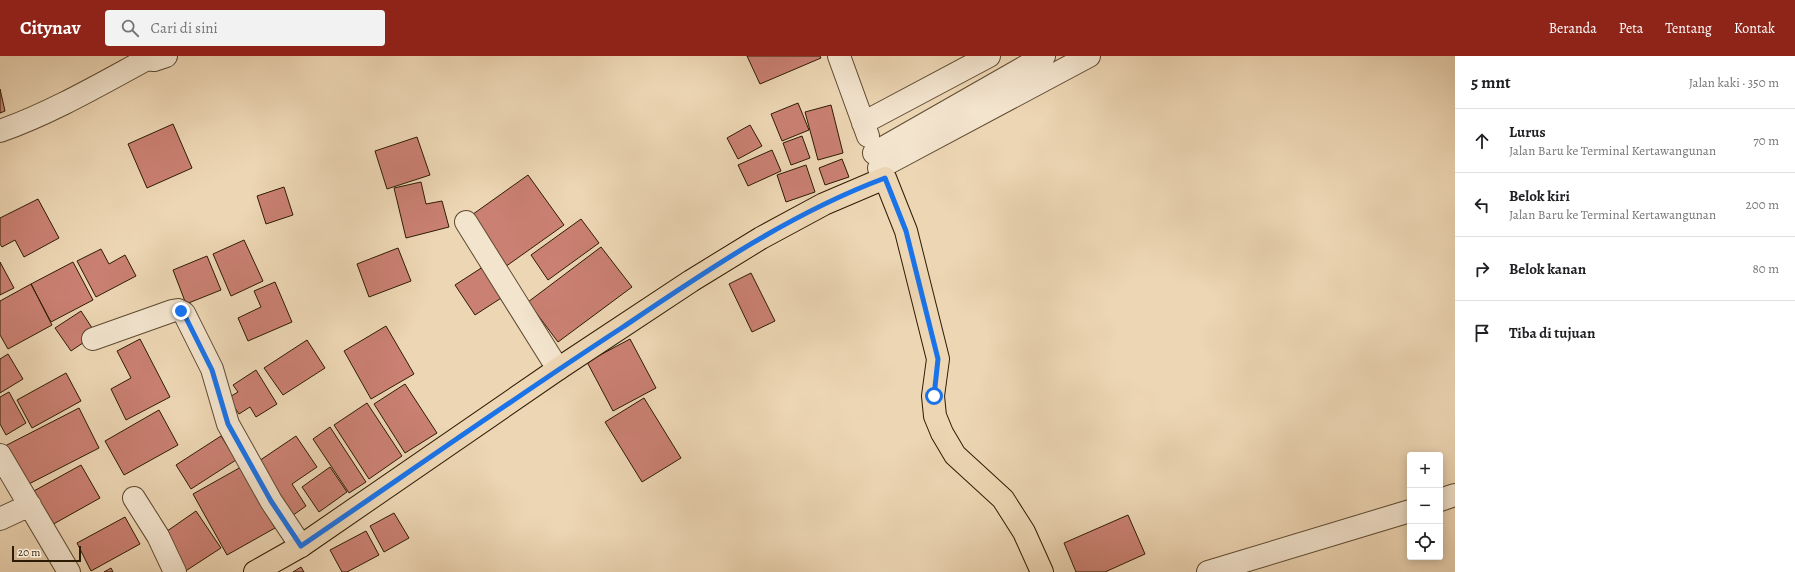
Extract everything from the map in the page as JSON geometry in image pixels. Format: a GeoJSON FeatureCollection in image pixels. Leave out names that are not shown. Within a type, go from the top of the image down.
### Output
{"type":"FeatureCollection","features":[{"type":"Feature","properties":{"kind":"main road"},"geometry":{"type":"LineString","coordinates":[[255,572],[301,546],[558,369],[691,281],[762,238],[824,204],[879,166],[906,231],[938,359],[934,396],[935,416],[942,433],[955,455],[1003,499],[1024,532],[1042,572]]}},
{"type":"Feature","properties":{"kind":"street"},"geometry":{"type":"LineString","coordinates":[[839,56],[879,166]]}},
{"type":"Feature","properties":{"kind":"street"},"geometry":{"type":"LineString","coordinates":[[863,123],[989,56]]}},
{"type":"Feature","properties":{"kind":"street"},"geometry":{"type":"LineString","coordinates":[[879,166],[1044,56]]}},
{"type":"Feature","properties":{"kind":"street"},"geometry":{"type":"LineString","coordinates":[[879,166],[1089,56]]}},
{"type":"Feature","properties":{"kind":"street"},"geometry":{"type":"LineString","coordinates":[[0,131],[27,121],[153,57]]}},
{"type":"Feature","properties":{"kind":"street"},"geometry":{"type":"LineString","coordinates":[[466,222],[558,369]]}},
{"type":"Feature","properties":{"kind":"street"},"geometry":{"type":"LineString","coordinates":[[93,339],[172,311],[178,310],[184,314],[212,370],[228,424],[271,501],[301,546]]}},
{"type":"Feature","properties":{"kind":"street"},"geometry":{"type":"LineString","coordinates":[[0,455],[69,572]]}},
{"type":"Feature","properties":{"kind":"street"},"geometry":{"type":"LineString","coordinates":[[1443,499],[1455,495]]}},
{"type":"Feature","properties":{"kind":"street"},"geometry":{"type":"LineString","coordinates":[[134,498],[158,536],[175,572]]}},
{"type":"Feature","properties":{"kind":"street"},"geometry":{"type":"LineString","coordinates":[[0,519],[30,505]]}},
{"type":"Feature","properties":{"kind":"street"},"geometry":{"type":"LineString","coordinates":[[1208,572],[1407,512]]}},
{"type":"Feature","properties":{"kind":"building"},"geometry":{"type":"Polygon","coordinates":[[[747,56],[820,56],[821,58],[760,84],[747,56]]]}},
{"type":"Feature","properties":{"kind":"building"},"geometry":{"type":"Polygon","coordinates":[[[0,89],[5,111],[0,113],[0,89]]]}},
{"type":"Feature","properties":{"kind":"building"},"geometry":{"type":"Polygon","coordinates":[[[798,103],[809,130],[782,141],[771,114],[798,103]]]}},
{"type":"Feature","properties":{"kind":"building"},"geometry":{"type":"Polygon","coordinates":[[[831,105],[843,153],[818,160],[805,112],[831,105]]]}},
{"type":"Feature","properties":{"kind":"building"},"geometry":{"type":"Polygon","coordinates":[[[173,124],[192,168],[147,188],[128,144],[173,124]]]}},
{"type":"Feature","properties":{"kind":"building"},"geometry":{"type":"Polygon","coordinates":[[[750,125],[762,146],[738,159],[727,138],[750,125]]]}},
{"type":"Feature","properties":{"kind":"building"},"geometry":{"type":"Polygon","coordinates":[[[802,136],[810,158],[791,165],[783,143],[802,136]]]}},
{"type":"Feature","properties":{"kind":"building"},"geometry":{"type":"Polygon","coordinates":[[[417,137],[430,175],[387,189],[375,151],[417,137]]]}},
{"type":"Feature","properties":{"kind":"building"},"geometry":{"type":"Polygon","coordinates":[[[772,150],[781,171],[748,186],[738,165],[772,150]]]}},
{"type":"Feature","properties":{"kind":"building"},"geometry":{"type":"Polygon","coordinates":[[[842,159],[849,177],[825,185],[819,168],[842,159]]]}},
{"type":"Feature","properties":{"kind":"building"},"geometry":{"type":"Polygon","coordinates":[[[806,165],[815,192],[786,202],[777,175],[806,165]]]}},
{"type":"Feature","properties":{"kind":"building"},"geometry":{"type":"Polygon","coordinates":[[[528,175],[564,225],[505,267],[469,217],[528,175]]]}},
{"type":"Feature","properties":{"kind":"building"},"geometry":{"type":"Polygon","coordinates":[[[421,182],[426,204],[442,201],[449,227],[406,238],[394,188],[421,182]]]}},
{"type":"Feature","properties":{"kind":"building"},"geometry":{"type":"Polygon","coordinates":[[[284,187],[293,215],[266,224],[257,196],[284,187]]]}},
{"type":"Feature","properties":{"kind":"building"},"geometry":{"type":"Polygon","coordinates":[[[38,199],[59,238],[24,257],[15,240],[2,247],[0,244],[0,218],[38,199]]]}},
{"type":"Feature","properties":{"kind":"building"},"geometry":{"type":"Polygon","coordinates":[[[581,219],[599,243],[548,280],[531,255],[581,219]]]}},
{"type":"Feature","properties":{"kind":"building"},"geometry":{"type":"Polygon","coordinates":[[[244,240],[263,281],[231,296],[213,254],[244,240]]]}},
{"type":"Feature","properties":{"kind":"building"},"geometry":{"type":"Polygon","coordinates":[[[601,247],[632,287],[558,342],[528,302],[601,247]]]}},
{"type":"Feature","properties":{"kind":"building"},"geometry":{"type":"Polygon","coordinates":[[[398,248],[411,281],[369,297],[357,264],[398,248]]]}},
{"type":"Feature","properties":{"kind":"building"},"geometry":{"type":"Polygon","coordinates":[[[101,249],[109,264],[125,255],[136,276],[96,297],[77,261],[101,249]]]}},
{"type":"Feature","properties":{"kind":"building"},"geometry":{"type":"Polygon","coordinates":[[[207,256],[221,290],[186,304],[173,270],[207,256]]]}},
{"type":"Feature","properties":{"kind":"building"},"geometry":{"type":"Polygon","coordinates":[[[0,262],[14,288],[0,295],[0,262]]]}},
{"type":"Feature","properties":{"kind":"building"},"geometry":{"type":"Polygon","coordinates":[[[73,262],[93,300],[51,322],[31,284],[73,262]]]}},
{"type":"Feature","properties":{"kind":"building"},"geometry":{"type":"Polygon","coordinates":[[[489,263],[509,293],[475,315],[455,285],[489,263]]]}},
{"type":"Feature","properties":{"kind":"building"},"geometry":{"type":"Polygon","coordinates":[[[751,273],[775,321],[752,332],[729,284],[751,273]]]}},
{"type":"Feature","properties":{"kind":"building"},"geometry":{"type":"Polygon","coordinates":[[[275,282],[292,322],[248,341],[238,318],[261,307],[254,291],[275,282]]]}},
{"type":"Feature","properties":{"kind":"building"},"geometry":{"type":"Polygon","coordinates":[[[31,284],[52,325],[8,349],[0,335],[0,301],[31,284]]]}},
{"type":"Feature","properties":{"kind":"building"},"geometry":{"type":"Polygon","coordinates":[[[81,311],[96,334],[71,351],[55,328],[81,311]]]}},
{"type":"Feature","properties":{"kind":"building"},"geometry":{"type":"Polygon","coordinates":[[[386,326],[414,374],[371,399],[344,351],[386,326]]]}},
{"type":"Feature","properties":{"kind":"building"},"geometry":{"type":"Polygon","coordinates":[[[140,339],[170,397],[126,420],[111,389],[131,378],[117,351],[140,339]]]}},
{"type":"Feature","properties":{"kind":"building"},"geometry":{"type":"Polygon","coordinates":[[[630,339],[656,388],[613,411],[587,362],[630,339]]]}},
{"type":"Feature","properties":{"kind":"building"},"geometry":{"type":"Polygon","coordinates":[[[307,340],[325,368],[283,395],[264,368],[307,340]]]}},
{"type":"Feature","properties":{"kind":"building"},"geometry":{"type":"Polygon","coordinates":[[[8,354],[23,379],[0,393],[0,359],[8,354]]]}},
{"type":"Feature","properties":{"kind":"building"},"geometry":{"type":"Polygon","coordinates":[[[256,370],[277,404],[256,417],[250,407],[239,414],[228,398],[238,392],[233,385],[256,370]]]}},
{"type":"Feature","properties":{"kind":"building"},"geometry":{"type":"Polygon","coordinates":[[[66,373],[81,401],[32,428],[17,400],[66,373]]]}},
{"type":"Feature","properties":{"kind":"building"},"geometry":{"type":"Polygon","coordinates":[[[405,384],[437,433],[405,453],[374,404],[405,384]]]}},
{"type":"Feature","properties":{"kind":"building"},"geometry":{"type":"Polygon","coordinates":[[[9,392],[26,423],[6,435],[0,424],[0,397],[9,392]]]}},
{"type":"Feature","properties":{"kind":"building"},"geometry":{"type":"Polygon","coordinates":[[[644,398],[681,458],[642,482],[605,422],[644,398]]]}},
{"type":"Feature","properties":{"kind":"building"},"geometry":{"type":"Polygon","coordinates":[[[367,403],[402,456],[369,479],[334,425],[367,403]]]}},
{"type":"Feature","properties":{"kind":"building"},"geometry":{"type":"Polygon","coordinates":[[[79,408],[99,448],[23,487],[3,447],[79,408]]]}},
{"type":"Feature","properties":{"kind":"building"},"geometry":{"type":"Polygon","coordinates":[[[159,410],[178,445],[124,475],[105,441],[159,410]]]}},
{"type":"Feature","properties":{"kind":"building"},"geometry":{"type":"Polygon","coordinates":[[[330,427],[366,482],[349,493],[313,439],[330,427]]]}},
{"type":"Feature","properties":{"kind":"building"},"geometry":{"type":"Polygon","coordinates":[[[221,436],[236,460],[191,489],[176,465],[221,436]]]}},
{"type":"Feature","properties":{"kind":"building"},"geometry":{"type":"Polygon","coordinates":[[[296,436],[317,467],[292,484],[306,506],[289,518],[253,465],[296,436]]]}},
{"type":"Feature","properties":{"kind":"building"},"geometry":{"type":"Polygon","coordinates":[[[81,465],[100,498],[50,526],[32,492],[81,465]]]}},
{"type":"Feature","properties":{"kind":"building"},"geometry":{"type":"Polygon","coordinates":[[[241,467],[275,528],[227,555],[193,494],[241,467]]]}},
{"type":"Feature","properties":{"kind":"building"},"geometry":{"type":"Polygon","coordinates":[[[330,467],[347,492],[319,512],[302,487],[330,467]]]}},
{"type":"Feature","properties":{"kind":"building"},"geometry":{"type":"Polygon","coordinates":[[[196,511],[221,548],[184,572],[160,536],[196,511]]]}},
{"type":"Feature","properties":{"kind":"building"},"geometry":{"type":"Polygon","coordinates":[[[394,513],[409,538],[384,552],[370,526],[394,513]]]}},
{"type":"Feature","properties":{"kind":"building"},"geometry":{"type":"Polygon","coordinates":[[[1128,515],[1145,554],[1105,572],[1076,572],[1064,543],[1128,515]]]}},
{"type":"Feature","properties":{"kind":"building"},"geometry":{"type":"Polygon","coordinates":[[[125,517],[140,544],[91,571],[77,543],[125,517]]]}},
{"type":"Feature","properties":{"kind":"building"},"geometry":{"type":"Polygon","coordinates":[[[366,531],[379,555],[347,572],[342,572],[330,550],[366,531]]]}},
{"type":"Feature","properties":{"kind":"building"},"geometry":{"type":"Polygon","coordinates":[[[301,567],[304,572],[293,572],[301,567]]]}},
{"type":"Feature","properties":{"kind":"building"},"geometry":{"type":"Polygon","coordinates":[[[111,568],[113,572],[104,572],[111,568]]]}},
{"type":"Feature","properties":{"kind":"route"},"geometry":{"type":"LineString","coordinates":[[181,311],[184,314],[212,370],[228,424],[271,501],[301,546],[558,369],[691,281],[762,238],[824,204],[858,188],[885,178],[906,231],[938,359],[934,396]]}}]}
